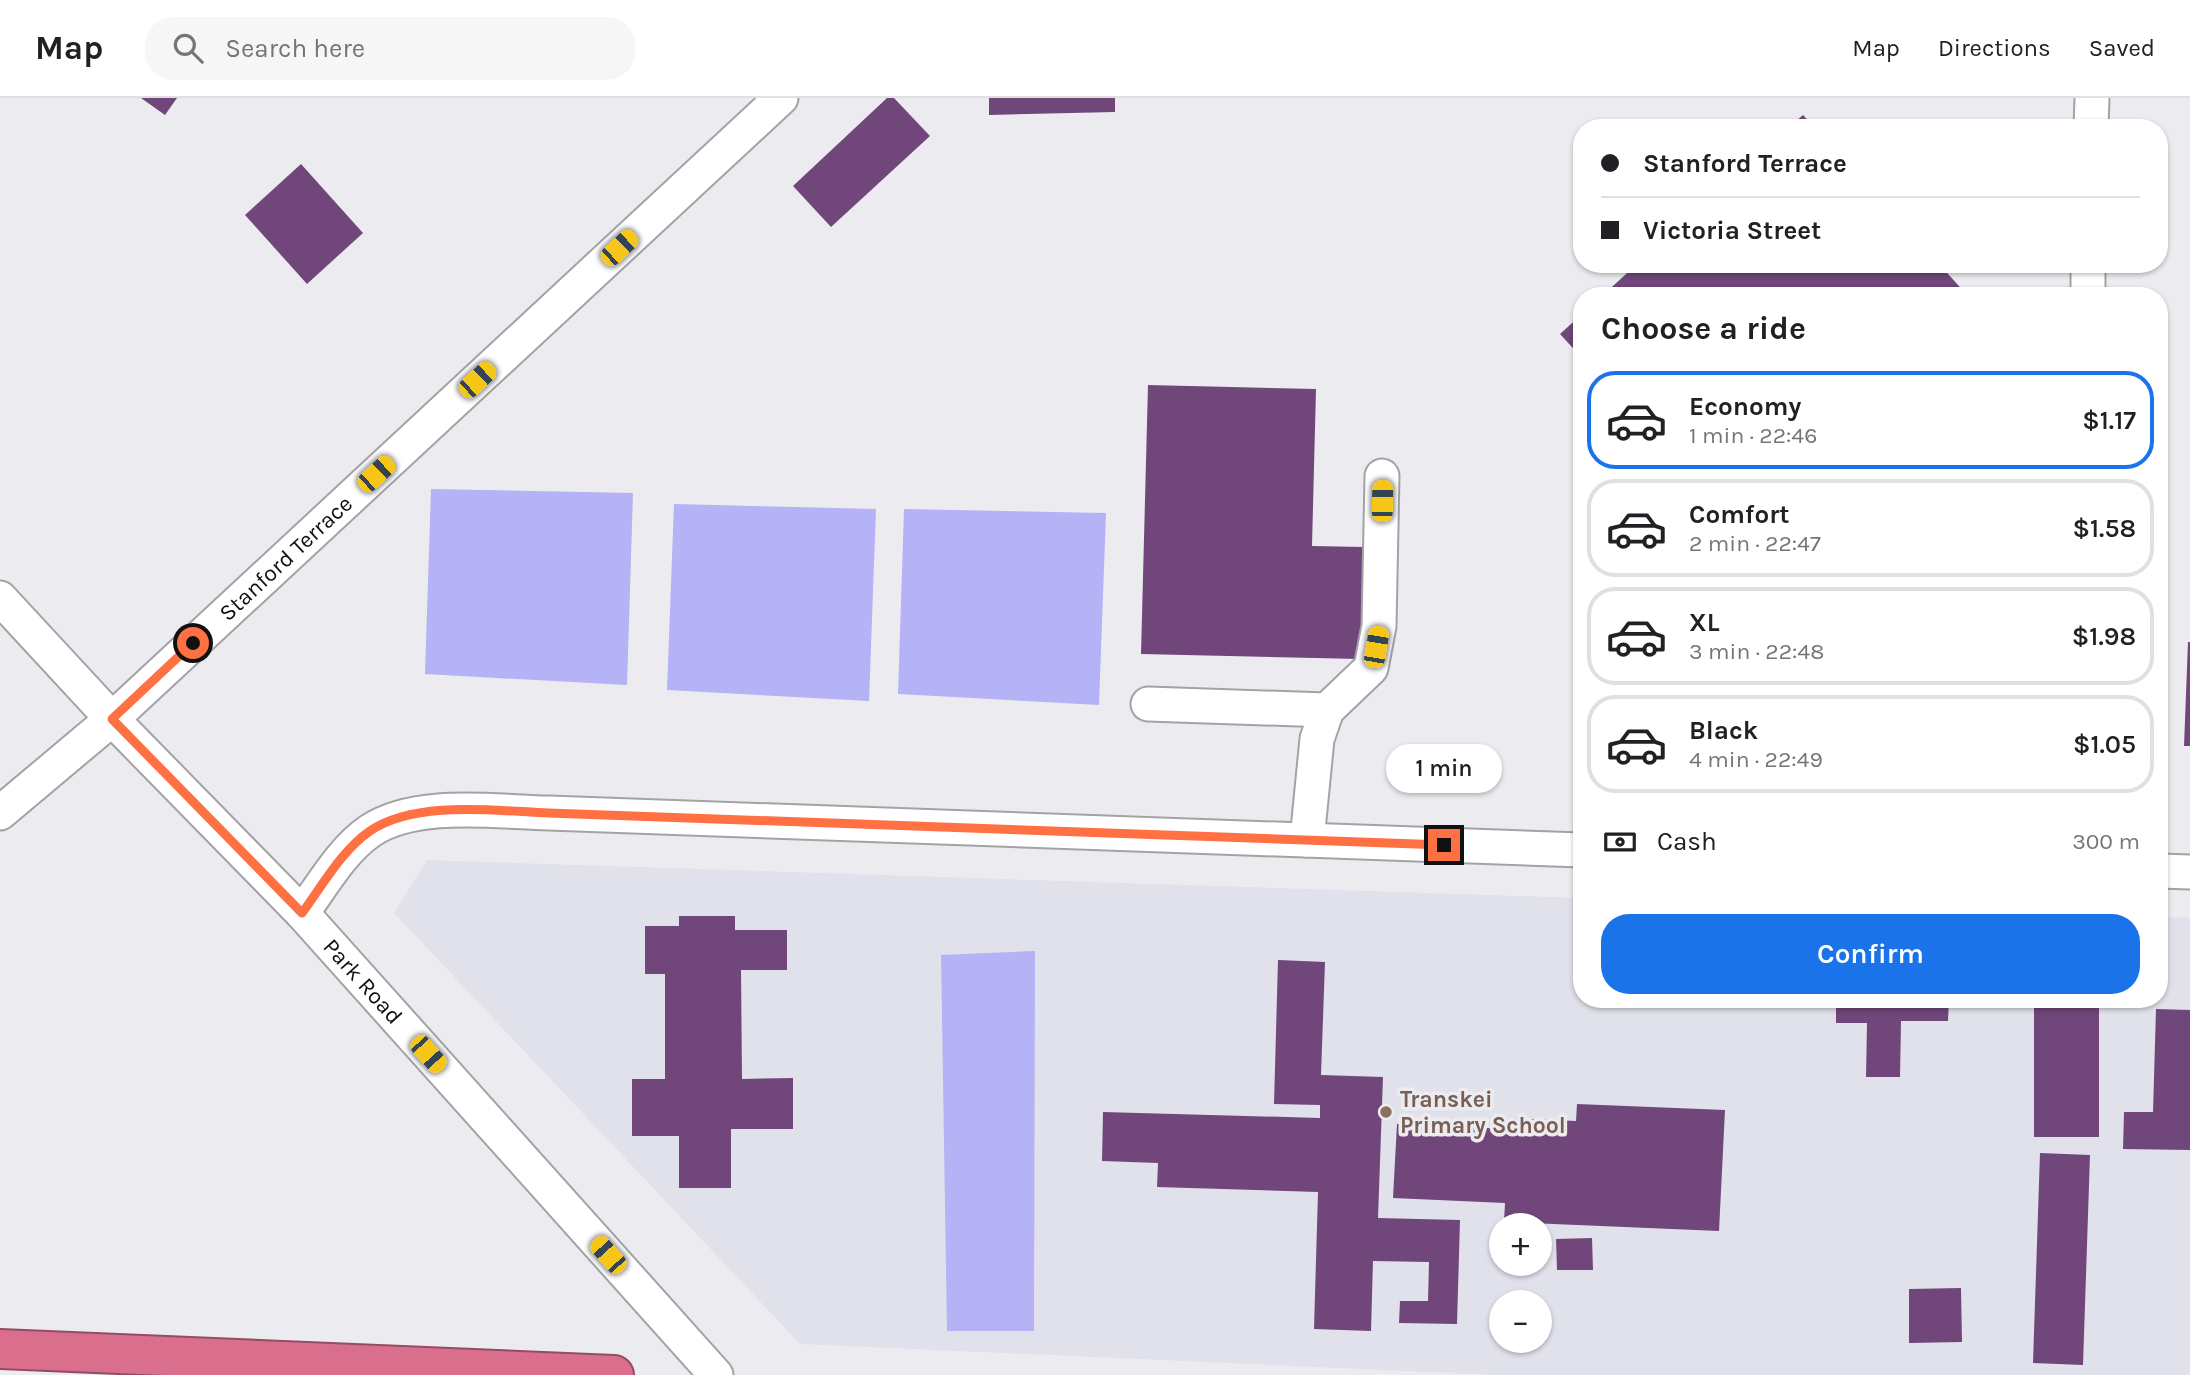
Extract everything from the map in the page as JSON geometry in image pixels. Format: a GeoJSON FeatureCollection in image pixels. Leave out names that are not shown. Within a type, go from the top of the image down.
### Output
{"type":"FeatureCollection","features":[{"type":"Feature","properties":{"kind":"highway"},"geometry":{"type":"LineString","coordinates":[[0,1349],[614,1375]]}},
{"type":"Feature","properties":{"kind":"street","name":"Stanford Terrace"},"geometry":{"type":"LineString","coordinates":[[0,813],[112,719],[781,98]]}},
{"type":"Feature","properties":{"kind":"street"},"geometry":{"type":"LineString","coordinates":[[2091,119],[2092,98]]}},
{"type":"Feature","properties":{"kind":"street"},"geometry":{"type":"LineString","coordinates":[[1307,840],[1317,739],[1327,710],[1371,668],[1379,626],[1382,477]]}},
{"type":"Feature","properties":{"kind":"street","name":"Park Road"},"geometry":{"type":"LineString","coordinates":[[0,598],[112,719],[302,913],[716,1375]]}},
{"type":"Feature","properties":{"kind":"street"},"geometry":{"type":"LineString","coordinates":[[1148,704],[1327,710]]}},
{"type":"Feature","properties":{"kind":"street"},"geometry":{"type":"LineString","coordinates":[[302,913],[344,856],[369,832],[389,821],[421,813],[549,813],[1573,850]]}},
{"type":"Feature","properties":{"kind":"street"},"geometry":{"type":"LineString","coordinates":[[2168,871],[2190,872]]}},
{"type":"Feature","properties":{"kind":"shaded area"},"geometry":{"type":"Polygon","coordinates":[[[431,489],[633,493],[627,685],[425,674],[431,489]]]}},
{"type":"Feature","properties":{"kind":"shaded area"},"geometry":{"type":"Polygon","coordinates":[[[674,504],[876,509],[869,701],[667,690],[674,504]]]}},
{"type":"Feature","properties":{"kind":"shaded area"},"geometry":{"type":"Polygon","coordinates":[[[904,509],[1106,513],[1099,705],[898,694],[904,509]]]}},
{"type":"Feature","properties":{"kind":"shaded area","name":"Transkei Primary School"},"geometry":{"type":"Polygon","coordinates":[[[427,860],[1573,898],[1573,1008],[2168,1008],[2168,917],[2190,918],[2190,1375],[1496,1375],[800,1344],[394,913],[427,860]]]}},
{"type":"Feature","properties":{"kind":"shaded area"},"geometry":{"type":"Polygon","coordinates":[[[1035,951],[1034,1331],[947,1331],[941,955],[1035,951]]]}},
{"type":"Feature","properties":{"kind":"building"},"geometry":{"type":"Polygon","coordinates":[[[141,98],[177,98],[165,115],[141,98]]]}},
{"type":"Feature","properties":{"kind":"building"},"geometry":{"type":"Polygon","coordinates":[[[887,98],[894,98],[930,136],[831,227],[793,186],[887,98]]]}},
{"type":"Feature","properties":{"kind":"building"},"geometry":{"type":"Polygon","coordinates":[[[989,98],[1115,98],[1115,112],[989,115],[989,98]]]}},
{"type":"Feature","properties":{"kind":"building"},"geometry":{"type":"Polygon","coordinates":[[[301,164],[363,233],[307,284],[245,215],[301,164]]]}},
{"type":"Feature","properties":{"kind":"building"},"geometry":{"type":"Polygon","coordinates":[[[1627,273],[1947,273],[1960,287],[1612,287],[1627,273]]]}},
{"type":"Feature","properties":{"kind":"building"},"geometry":{"type":"Polygon","coordinates":[[[1573,322],[1573,348],[1560,334],[1573,322]]]}},
{"type":"Feature","properties":{"kind":"building"},"geometry":{"type":"Polygon","coordinates":[[[1148,385],[1316,389],[1312,546],[1363,547],[1360,659],[1141,654],[1148,385]]]}},
{"type":"Feature","properties":{"kind":"building"},"geometry":{"type":"Polygon","coordinates":[[[2188,642],[2190,746],[2184,746],[2188,642]]]}},
{"type":"Feature","properties":{"kind":"building"},"geometry":{"type":"Polygon","coordinates":[[[679,916],[735,916],[735,930],[787,930],[787,970],[741,970],[742,1079],[793,1078],[793,1129],[731,1129],[731,1188],[679,1188],[679,1136],[632,1136],[632,1079],[665,1079],[665,974],[645,974],[645,926],[679,926],[679,916]]]}},
{"type":"Feature","properties":{"kind":"building"},"geometry":{"type":"Polygon","coordinates":[[[1278,960],[1325,962],[1321,1075],[1383,1077],[1378,1218],[1460,1220],[1457,1324],[1399,1323],[1400,1301],[1428,1301],[1429,1262],[1373,1261],[1371,1331],[1314,1329],[1318,1192],[1157,1187],[1158,1163],[1102,1161],[1103,1112],[1320,1118],[1320,1105],[1274,1104],[1278,960]]]}},
{"type":"Feature","properties":{"kind":"building"},"geometry":{"type":"Polygon","coordinates":[[[1836,1008],[1949,1008],[1948,1021],[1901,1021],[1900,1077],[1866,1077],[1867,1023],[1836,1023],[1836,1008]]]}},
{"type":"Feature","properties":{"kind":"building"},"geometry":{"type":"Polygon","coordinates":[[[2034,1008],[2099,1008],[2099,1137],[2034,1137],[2034,1008]]]}},
{"type":"Feature","properties":{"kind":"building"},"geometry":{"type":"Polygon","coordinates":[[[2156,1009],[2190,1010],[2190,1150],[2123,1149],[2124,1112],[2153,1112],[2156,1009]]]}},
{"type":"Feature","properties":{"kind":"building"},"geometry":{"type":"Polygon","coordinates":[[[1577,1104],[1725,1110],[1719,1231],[1552,1224],[1552,1213],[1504,1213],[1505,1203],[1393,1198],[1397,1124],[1509,1129],[1509,1118],[1576,1121],[1577,1104]]]}},
{"type":"Feature","properties":{"kind":"building"},"geometry":{"type":"Polygon","coordinates":[[[2040,1153],[2090,1155],[2083,1365],[2033,1363],[2040,1153]]]}},
{"type":"Feature","properties":{"kind":"building"},"geometry":{"type":"Polygon","coordinates":[[[1592,1238],[1593,1270],[1557,1270],[1556,1239],[1592,1238]]]}},
{"type":"Feature","properties":{"kind":"building"},"geometry":{"type":"Polygon","coordinates":[[[1961,1288],[1962,1342],[1909,1343],[1909,1289],[1961,1288]]]}},
{"type":"Feature","properties":{"kind":"place","name":"Transkei Primary School"},"geometry":{"type":"Point","coordinates":[1386,1112]}},
{"type":"Feature","properties":{"kind":"route"},"geometry":{"type":"LineString","coordinates":[[193,643],[112,719],[302,913],[344,856],[369,832],[389,821],[421,813],[549,813],[1444,845]]}}]}
